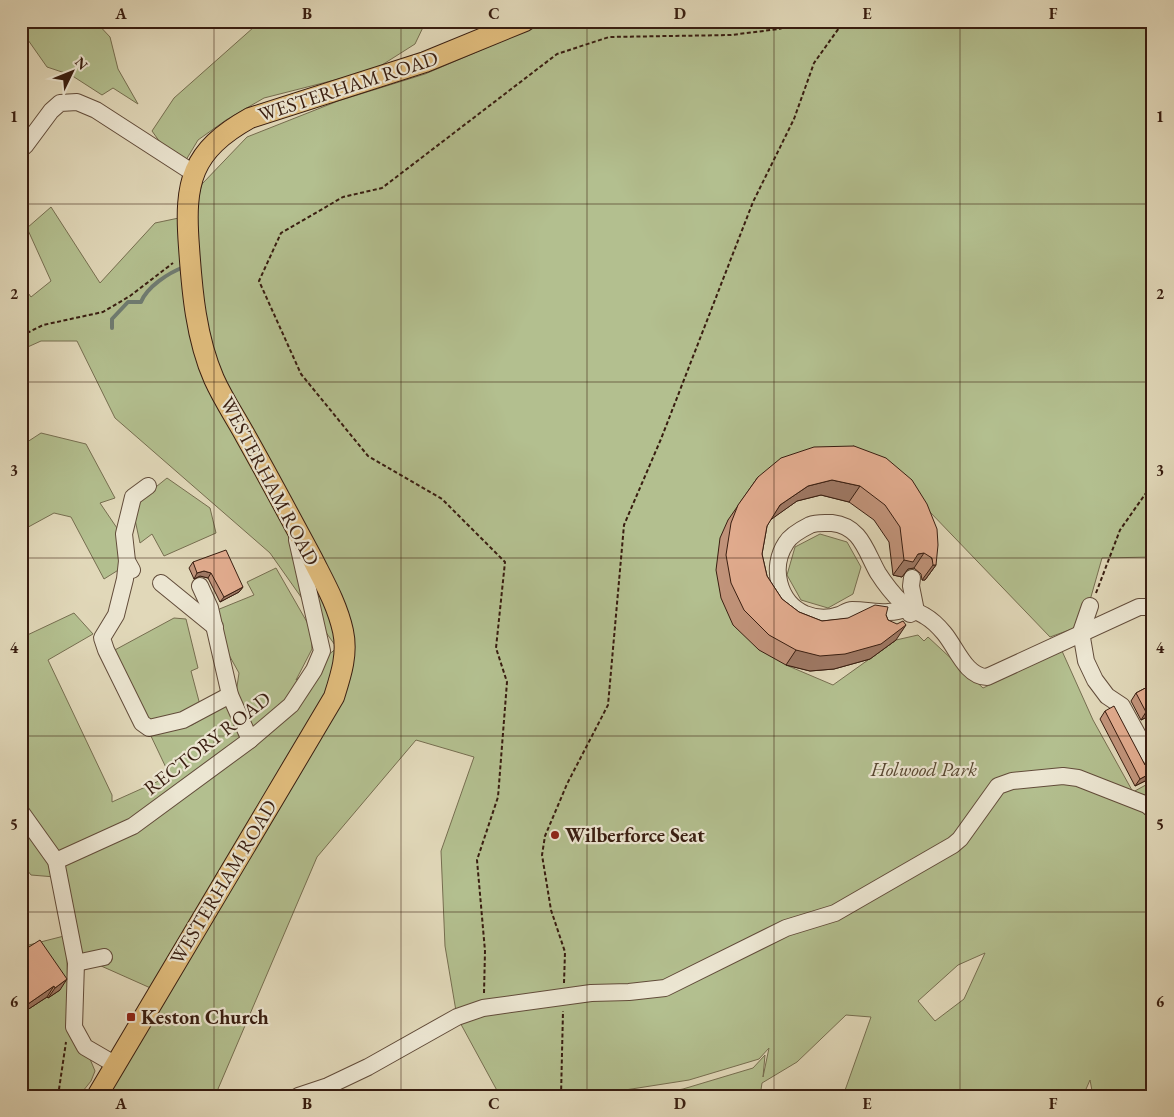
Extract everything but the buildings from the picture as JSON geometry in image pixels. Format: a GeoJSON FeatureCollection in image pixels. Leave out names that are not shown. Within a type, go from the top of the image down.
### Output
{"type":"FeatureCollection","features":[{"type":"Feature","properties":{"kind":"main road","name":"WESTERHAM ROAD"},"geometry":{"type":"LineString","coordinates":[[97,1096],[334,697],[345,662],[344,633],[336,606],[294,524],[214,379],[199,334],[192,289],[187,219],[189,187],[194,174],[211,146],[228,130],[250,118],[425,62],[525,21]]}},
{"type":"Feature","properties":{"kind":"street"},"geometry":{"type":"LineString","coordinates":[[26,146],[51,111],[60,103],[77,102],[96,110],[194,174]]}},
{"type":"Feature","properties":{"kind":"street"},"geometry":{"type":"LineString","coordinates":[[148,486],[133,497],[124,534],[131,567],[125,579],[116,615],[102,638],[106,650],[142,723],[149,728],[183,720],[230,696]]}},
{"type":"Feature","properties":{"kind":"street","name":"RECTORY ROAD"},"geometry":{"type":"LineString","coordinates":[[56,861],[133,826],[250,740],[290,705],[314,670],[322,651],[294,524]]}},
{"type":"Feature","properties":{"kind":"street"},"geometry":{"type":"LineString","coordinates":[[912,610],[878,613],[850,609],[840,615],[829,618],[819,618],[806,614],[793,606],[778,582],[780,554],[786,542],[811,524],[837,524],[851,530],[861,539],[889,589],[912,610],[928,617],[944,632],[972,672],[980,677],[987,677],[1081,632],[1139,607],[1153,607]]}},
{"type":"Feature","properties":{"kind":"street"},"geometry":{"type":"LineString","coordinates":[[912,578],[912,610]]}},
{"type":"Feature","properties":{"kind":"street"},"geometry":{"type":"LineString","coordinates":[[161,583],[215,627]]}},
{"type":"Feature","properties":{"kind":"street"},"geometry":{"type":"LineString","coordinates":[[200,586],[210,608],[230,696],[250,740]]}},
{"type":"Feature","properties":{"kind":"street"},"geometry":{"type":"LineString","coordinates":[[1090,606],[1081,632],[1086,660],[1095,680],[1107,696],[1122,706],[1150,758],[1153,756]]}},
{"type":"Feature","properties":{"kind":"street"},"geometry":{"type":"LineString","coordinates":[[885,630],[912,610]]}},
{"type":"Feature","properties":{"kind":"street"},"geometry":{"type":"LineString","coordinates":[[298,1096],[336,1083],[457,1017],[483,1008],[591,993],[629,992],[665,988],[786,928],[834,913],[953,845],[960,839],[998,786],[1012,781],[1063,776],[1078,778],[1147,805],[1153,810]]}},
{"type":"Feature","properties":{"kind":"street"},"geometry":{"type":"LineString","coordinates":[[21,812],[56,861],[76,963],[74,1027],[85,1047],[116,1065]]}},
{"type":"Feature","properties":{"kind":"street"},"geometry":{"type":"LineString","coordinates":[[76,963],[104,958]]}},
{"type":"Feature","properties":{"kind":"path"},"geometry":{"type":"LineString","coordinates":[[483,1008],[485,951],[477,860],[498,796],[507,682],[496,648],[505,562],[442,499],[368,456],[301,374],[259,281],[281,233],[343,197],[382,188],[557,54],[609,37],[731,34],[779,29],[805,21]]}},
{"type":"Feature","properties":{"kind":"path"},"geometry":{"type":"LineString","coordinates":[[561,1096],[566,952],[550,910],[542,855],[545,836],[567,784],[608,705],[624,525],[661,440],[753,202],[794,119],[814,63],[844,21]]}},
{"type":"Feature","properties":{"kind":"path"},"geometry":{"type":"LineString","coordinates":[[21,336],[43,325],[103,312],[130,296],[176,261]]}},
{"type":"Feature","properties":{"kind":"path"},"geometry":{"type":"LineString","coordinates":[[1090,606],[1120,530],[1153,483]]}},
{"type":"Feature","properties":{"kind":"path"},"geometry":{"type":"LineString","coordinates":[[58,1096],[67,1037]]}},
{"type":"Feature","properties":{"kind":"green space"},"geometry":{"type":"Polygon","coordinates":[[[21,21],[95,21],[110,37],[118,69],[138,104],[113,88],[102,95],[71,75],[47,67],[21,30],[21,21]]]}},
{"type":"Feature","properties":{"kind":"green space"},"geometry":{"type":"Polygon","coordinates":[[[251,21],[426,21],[415,44],[374,70],[264,98],[226,120],[198,140],[186,160],[162,145],[152,131],[174,98],[254,27],[251,21]]]}},
{"type":"Feature","properties":{"kind":"green space","name":"Holwood Park"},"geometry":{"type":"Polygon","coordinates":[[[549,21],[819,21],[820,23],[823,21],[1153,21],[1153,557],[1102,558],[1083,625],[1050,637],[929,511],[876,473],[728,520],[786,665],[833,685],[896,640],[918,635],[924,641],[928,637],[983,688],[1062,651],[1093,720],[1133,792],[1153,781],[1153,1096],[1093,1096],[1090,1080],[1083,1096],[843,1096],[871,1017],[846,1015],[797,1062],[762,1083],[760,1096],[642,1096],[683,1089],[753,1068],[765,1055],[763,1077],[769,1048],[759,1059],[689,1080],[593,1095],[500,1096],[457,1017],[445,946],[441,851],[474,757],[416,740],[317,857],[215,1096],[99,1096],[155,990],[81,957],[55,877],[31,875],[21,862],[21,638],[74,613],[93,634],[48,660],[112,795],[112,802],[170,776],[150,734],[192,725],[227,704],[234,726],[247,717],[236,693],[239,673],[229,655],[217,610],[254,595],[247,582],[276,568],[311,629],[312,649],[296,680],[337,648],[270,553],[115,418],[77,341],[41,341],[21,350],[21,283],[31,297],[51,281],[27,228],[51,207],[100,283],[155,223],[193,215],[202,184],[247,137],[338,101],[425,74],[549,21]],[[985,953],[958,965],[918,1001],[935,1021],[964,999],[985,953]]]}},
{"type":"Feature","properties":{"kind":"green space"},"geometry":{"type":"Polygon","coordinates":[[[41,433],[86,444],[115,498],[100,503],[119,531],[120,569],[104,579],[71,517],[54,513],[21,531],[21,446],[41,433]]]}},
{"type":"Feature","properties":{"kind":"green space"},"geometry":{"type":"Polygon","coordinates":[[[167,478],[210,508],[216,533],[164,556],[152,534],[140,543],[134,515],[136,503],[167,478]]]}},
{"type":"Feature","properties":{"kind":"green space"},"geometry":{"type":"Polygon","coordinates":[[[820,534],[847,542],[861,567],[853,594],[828,608],[801,600],[787,575],[795,547],[820,534]]]}},
{"type":"Feature","properties":{"kind":"green space"},"geometry":{"type":"Polygon","coordinates":[[[174,618],[186,619],[198,668],[191,671],[200,705],[161,720],[150,722],[113,651],[174,618]]]}},
{"type":"Feature","properties":{"kind":"green space"},"geometry":{"type":"Polygon","coordinates":[[[64,936],[67,958],[68,1022],[95,1071],[91,1081],[79,1096],[21,1096],[21,947],[64,936]]]}},
{"type":"Feature","properties":{"kind":"waterway"},"geometry":{"type":"LineString","coordinates":[[112,328],[112,319],[128,302],[141,302],[148,291],[159,281],[184,267]]}},
{"type":"Feature","properties":{"kind":"place","name":"Wilberforce Seat"},"geometry":{"type":"Point","coordinates":[555,835]}},
{"type":"Feature","properties":{"kind":"place","name":"Keston Church"},"geometry":{"type":"Point","coordinates":[131,1017]}}]}
